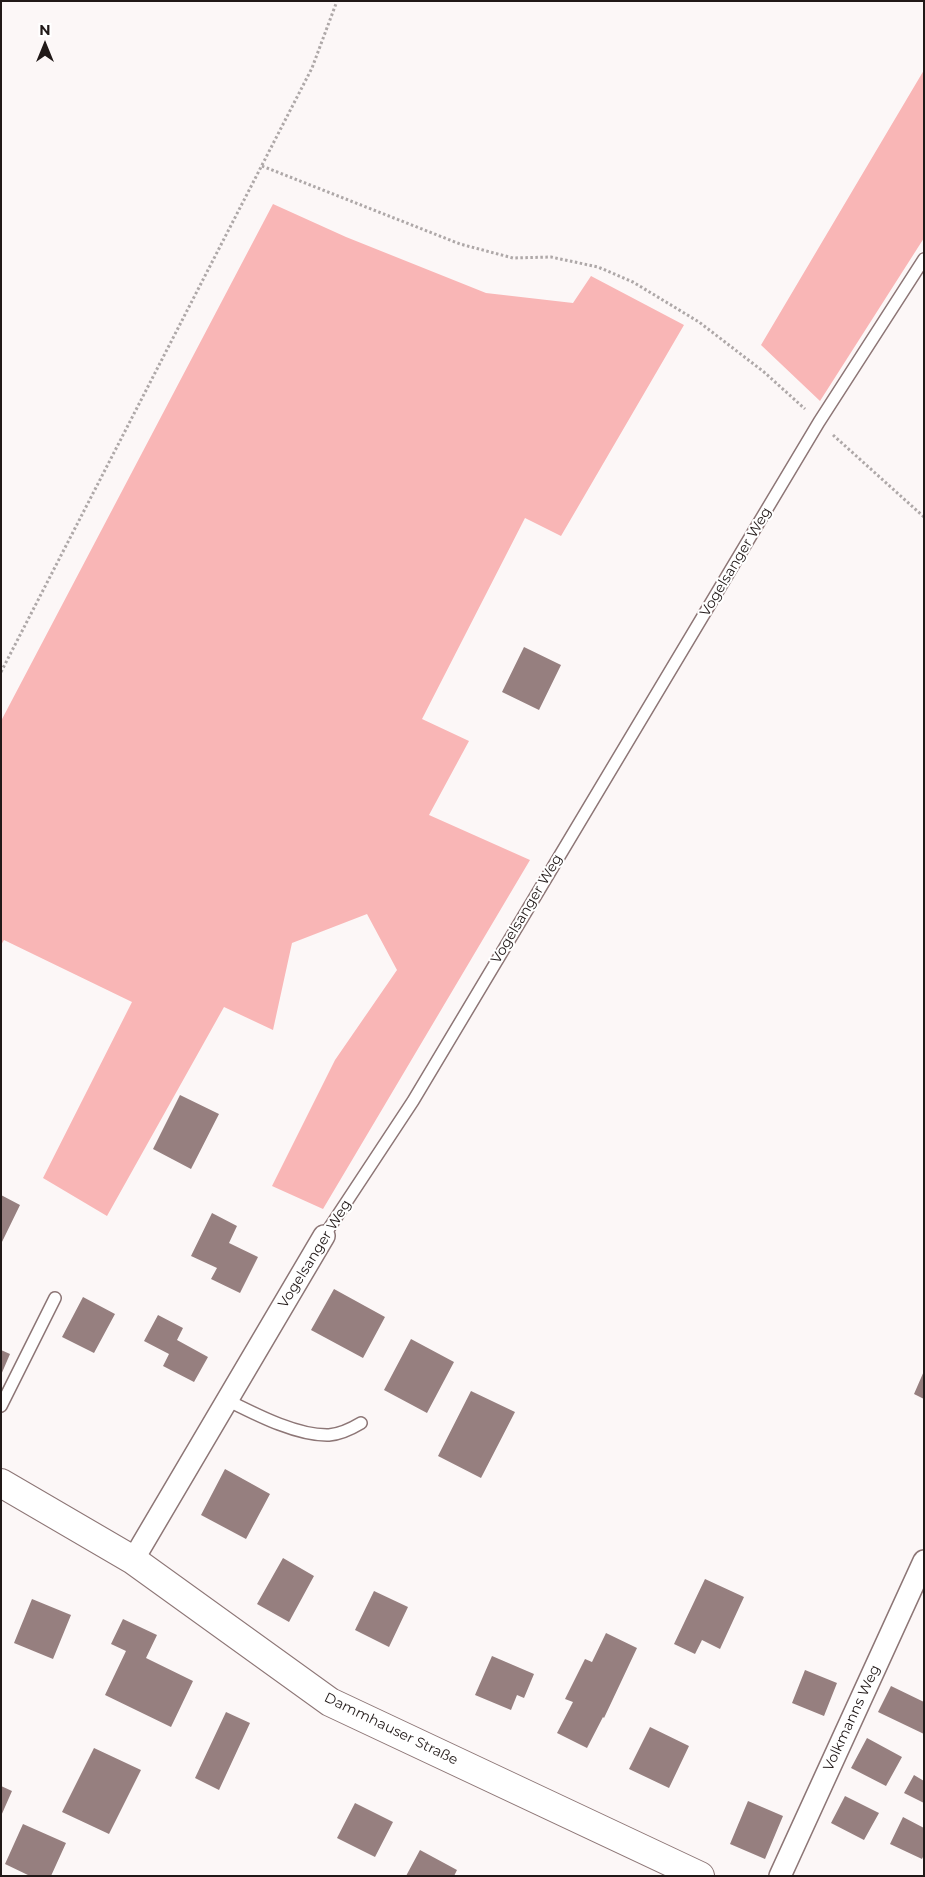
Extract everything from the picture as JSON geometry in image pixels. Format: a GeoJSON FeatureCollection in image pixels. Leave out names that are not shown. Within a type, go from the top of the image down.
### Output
{"type":"FeatureCollection","features":[{"type":"Feature","properties":{"kind":"street","name":"Vogelsanger Weg"},"geometry":{"type":"LineString","coordinates":[[133,1560],[324,1236]]}},
{"type":"Feature","properties":{"kind":"street","name":"Dammhauser Straße"},"geometry":{"type":"LineString","coordinates":[[1,1483],[133,1560],[330,1702],[700,1876]]}},
{"type":"Feature","properties":{"kind":"street","name":"Volkmanns Weg"},"geometry":{"type":"LineString","coordinates":[[780,1876],[924,1561]]}},
{"type":"Feature","properties":{"kind":"lane","name":"Vogelsanger Weg"},"geometry":{"type":"LineString","coordinates":[[324,1236],[412,1101],[819,422],[924,259]]}},
{"type":"Feature","properties":{"kind":"lane"},"geometry":{"type":"LineString","coordinates":[[1,1406],[55,1298]]}},
{"type":"Feature","properties":{"kind":"lane"},"geometry":{"type":"LineString","coordinates":[[227,1400],[257,1415],[304,1431],[328,1435],[346,1432],[361,1423]]}},
{"type":"Feature","properties":{"kind":"path"},"geometry":{"type":"LineString","coordinates":[[1,672],[312,68],[337,1]]}},
{"type":"Feature","properties":{"kind":"path"},"geometry":{"type":"LineString","coordinates":[[262,166],[460,244],[513,258],[551,258],[598,266],[633,282],[699,322],[764,372],[924,517]]}},
{"type":"Feature","properties":{"kind":"shaded area"},"geometry":{"type":"Polygon","coordinates":[[[924,70],[924,238],[820,401],[761,345],[924,70]]]}},
{"type":"Feature","properties":{"kind":"shaded area"},"geometry":{"type":"Polygon","coordinates":[[[273,204],[346,237],[486,293],[573,303],[591,276],[684,325],[561,536],[525,518],[422,719],[469,741],[429,815],[530,860],[323,1209],[272,1186],[335,1060],[397,970],[367,914],[292,943],[273,1030],[224,1007],[107,1216],[43,1178],[132,1002],[4,940],[1,945],[1,721],[273,204]]]}},
{"type":"Feature","properties":{"kind":"building"},"geometry":{"type":"Polygon","coordinates":[[[524,647],[561,665],[539,710],[502,692],[524,647]]]}},
{"type":"Feature","properties":{"kind":"building"},"geometry":{"type":"Polygon","coordinates":[[[180,1095],[219,1114],[191,1169],[153,1149],[180,1095]]]}},
{"type":"Feature","properties":{"kind":"building"},"geometry":{"type":"Polygon","coordinates":[[[1,1195],[20,1205],[1,1244],[1,1195]]]}},
{"type":"Feature","properties":{"kind":"building"},"geometry":{"type":"Polygon","coordinates":[[[212,1213],[237,1226],[229,1243],[258,1257],[240,1293],[211,1279],[217,1268],[191,1256],[212,1213]]]}},
{"type":"Feature","properties":{"kind":"building"},"geometry":{"type":"Polygon","coordinates":[[[334,1289],[385,1317],[363,1358],[311,1330],[334,1289]]]}},
{"type":"Feature","properties":{"kind":"building"},"geometry":{"type":"Polygon","coordinates":[[[83,1297],[115,1314],[94,1353],[62,1337],[83,1297]]]}},
{"type":"Feature","properties":{"kind":"building"},"geometry":{"type":"Polygon","coordinates":[[[158,1315],[183,1328],[177,1340],[208,1357],[194,1382],[163,1366],[169,1354],[144,1341],[158,1315]]]}},
{"type":"Feature","properties":{"kind":"building"},"geometry":{"type":"Polygon","coordinates":[[[411,1339],[454,1362],[427,1413],[384,1390],[411,1339]]]}},
{"type":"Feature","properties":{"kind":"building"},"geometry":{"type":"Polygon","coordinates":[[[1,1350],[10,1354],[1,1375],[1,1350]]]}},
{"type":"Feature","properties":{"kind":"building"},"geometry":{"type":"Polygon","coordinates":[[[924,1371],[924,1399],[914,1394],[924,1371]]]}},
{"type":"Feature","properties":{"kind":"building"},"geometry":{"type":"Polygon","coordinates":[[[471,1391],[515,1412],[481,1478],[438,1456],[471,1391]]]}},
{"type":"Feature","properties":{"kind":"building"},"geometry":{"type":"Polygon","coordinates":[[[225,1469],[270,1494],[246,1539],[201,1515],[225,1469]]]}},
{"type":"Feature","properties":{"kind":"building"},"geometry":{"type":"Polygon","coordinates":[[[283,1558],[314,1576],[289,1622],[257,1604],[283,1558]]]}},
{"type":"Feature","properties":{"kind":"building"},"geometry":{"type":"Polygon","coordinates":[[[705,1579],[744,1597],[720,1649],[702,1640],[695,1654],[674,1644],[705,1579]]]}},
{"type":"Feature","properties":{"kind":"building"},"geometry":{"type":"Polygon","coordinates":[[[374,1591],[408,1607],[389,1647],[355,1630],[374,1591]]]}},
{"type":"Feature","properties":{"kind":"building"},"geometry":{"type":"Polygon","coordinates":[[[32,1599],[71,1615],[53,1659],[14,1643],[32,1599]]]}},
{"type":"Feature","properties":{"kind":"building"},"geometry":{"type":"Polygon","coordinates":[[[123,1619],[157,1635],[146,1658],[193,1681],[171,1727],[105,1695],[126,1651],[111,1644],[123,1619]]]}},
{"type":"Feature","properties":{"kind":"building"},"geometry":{"type":"Polygon","coordinates":[[[606,1633],[637,1648],[604,1718],[587,1748],[557,1733],[573,1702],[565,1699],[585,1659],[592,1662],[606,1633]]]}},
{"type":"Feature","properties":{"kind":"building"},"geometry":{"type":"Polygon","coordinates":[[[492,1656],[534,1674],[524,1698],[517,1695],[511,1710],[475,1695],[492,1656]]]}},
{"type":"Feature","properties":{"kind":"building"},"geometry":{"type":"Polygon","coordinates":[[[805,1670],[837,1683],[824,1716],[792,1703],[805,1670]]]}},
{"type":"Feature","properties":{"kind":"building"},"geometry":{"type":"Polygon","coordinates":[[[891,1686],[924,1702],[924,1734],[878,1712],[891,1686]]]}},
{"type":"Feature","properties":{"kind":"building"},"geometry":{"type":"Polygon","coordinates":[[[226,1712],[250,1723],[219,1790],[195,1778],[226,1712]]]}},
{"type":"Feature","properties":{"kind":"building"},"geometry":{"type":"Polygon","coordinates":[[[650,1727],[689,1746],[669,1788],[629,1769],[650,1727]]]}},
{"type":"Feature","properties":{"kind":"building"},"geometry":{"type":"Polygon","coordinates":[[[867,1738],[902,1757],[886,1786],[851,1768],[867,1738]]]}},
{"type":"Feature","properties":{"kind":"building"},"geometry":{"type":"Polygon","coordinates":[[[94,1748],[141,1770],[109,1834],[62,1812],[94,1748]]]}},
{"type":"Feature","properties":{"kind":"building"},"geometry":{"type":"Polygon","coordinates":[[[914,1775],[924,1781],[924,1803],[904,1793],[914,1775]]]}},
{"type":"Feature","properties":{"kind":"building"},"geometry":{"type":"Polygon","coordinates":[[[1,1786],[12,1791],[1,1816],[1,1786]]]}},
{"type":"Feature","properties":{"kind":"building"},"geometry":{"type":"Polygon","coordinates":[[[845,1796],[879,1813],[864,1840],[831,1823],[845,1796]]]}},
{"type":"Feature","properties":{"kind":"building"},"geometry":{"type":"Polygon","coordinates":[[[748,1801],[783,1816],[765,1859],[730,1844],[748,1801]]]}},
{"type":"Feature","properties":{"kind":"building"},"geometry":{"type":"Polygon","coordinates":[[[355,1803],[393,1822],[375,1857],[337,1838],[355,1803]]]}},
{"type":"Feature","properties":{"kind":"building"},"geometry":{"type":"Polygon","coordinates":[[[903,1817],[924,1828],[924,1855],[922,1859],[890,1844],[903,1817]]]}},
{"type":"Feature","properties":{"kind":"building"},"geometry":{"type":"Polygon","coordinates":[[[23,1824],[66,1843],[51,1876],[30,1876],[5,1864],[23,1824]]]}},
{"type":"Feature","properties":{"kind":"building"},"geometry":{"type":"Polygon","coordinates":[[[420,1850],[457,1870],[454,1876],[406,1876],[420,1850]]]}}]}
